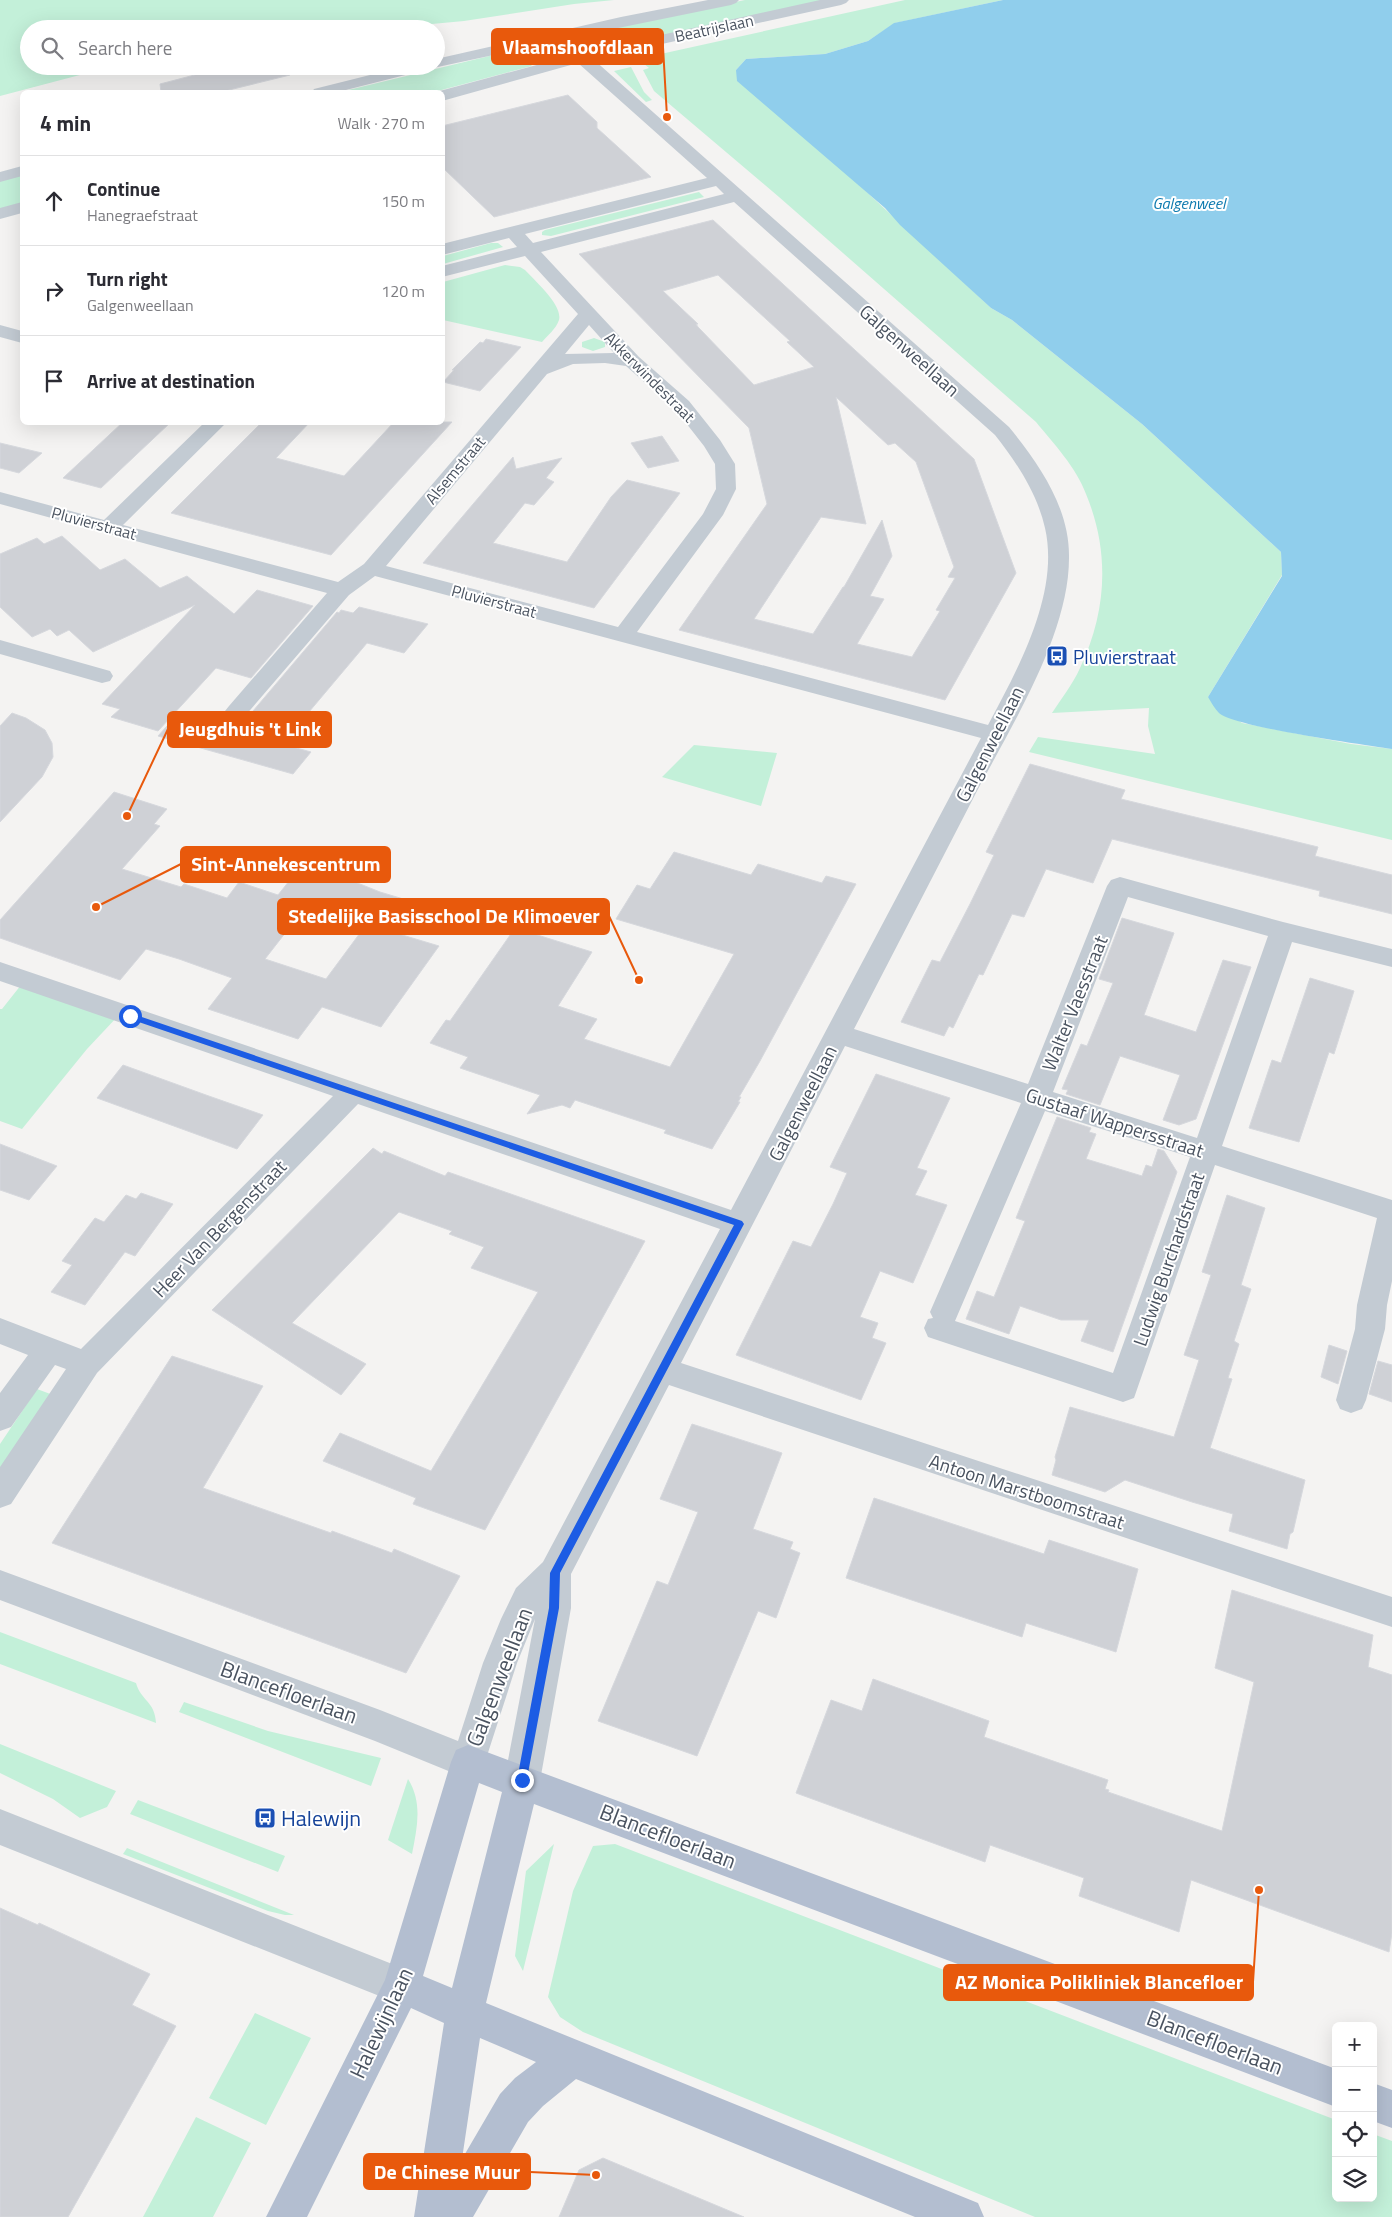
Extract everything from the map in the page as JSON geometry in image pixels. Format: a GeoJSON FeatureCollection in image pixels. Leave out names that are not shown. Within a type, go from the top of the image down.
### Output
{"type":"FeatureCollection","features":[{"type":"Feature","properties":{"kind":"main road","name":"Blancefloerlaan"},"geometry":{"type":"LineString","coordinates":[[468,1762],[522,1780],[1332,2086]]}},
{"type":"Feature","properties":{"kind":"main road","name":"Halewijnlaan"},"geometry":{"type":"LineString","coordinates":[[286,2217],[402,1986],[468,1762]]}},
{"type":"Feature","properties":{"kind":"main road"},"geometry":{"type":"LineString","coordinates":[[434,2217],[465,2012],[522,1780]]}},
{"type":"Feature","properties":{"kind":"main road"},"geometry":{"type":"LineString","coordinates":[[402,1986],[572,2058],[964,2217]]}},
{"type":"Feature","properties":{"kind":"main road"},"geometry":{"type":"LineString","coordinates":[[451,2217],[514,2108],[529,2092],[572,2058]]}},
{"type":"Feature","properties":{"kind":"main road"},"geometry":{"type":"LineString","coordinates":[[1377,2103],[1392,2109]]}},
{"type":"Feature","properties":{"kind":"street","name":"Beatrijslaan"},"geometry":{"type":"LineString","coordinates":[[445,62],[731,0]]}},
{"type":"Feature","properties":{"kind":"street","name":"Beatrijslaan"},"geometry":{"type":"LineString","coordinates":[[445,95],[538,68],[841,0]]}},
{"type":"Feature","properties":{"kind":"street","name":"Galgenweellaan"},"geometry":{"type":"LineString","coordinates":[[468,1762],[500,1662],[528,1599],[555,1573],[995,734],[1042,638],[1054,597],[1059,564],[1056,530],[1034,474],[1002,431],[558,37]]}},
{"type":"Feature","properties":{"kind":"street"},"geometry":{"type":"LineString","coordinates":[[328,90],[390,75]]}},
{"type":"Feature","properties":{"kind":"street"},"geometry":{"type":"LineString","coordinates":[[0,177],[20,172]]}},
{"type":"Feature","properties":{"kind":"street"},"geometry":{"type":"LineString","coordinates":[[445,249],[719,180]]}},
{"type":"Feature","properties":{"kind":"street"},"geometry":{"type":"LineString","coordinates":[[445,271],[736,196]]}},
{"type":"Feature","properties":{"kind":"street"},"geometry":{"type":"LineString","coordinates":[[0,214],[20,208]]}},
{"type":"Feature","properties":{"kind":"street","name":"Akkerwindestraat"},"geometry":{"type":"LineString","coordinates":[[514,232],[632,361],[682,405],[713,444],[725,464],[726,489],[713,515],[624,635]]}},
{"type":"Feature","properties":{"kind":"street","name":"Alsemstraat"},"geometry":{"type":"LineString","coordinates":[[372,569],[588,314]]}},
{"type":"Feature","properties":{"kind":"street"},"geometry":{"type":"LineString","coordinates":[[0,331],[20,336]]}},
{"type":"Feature","properties":{"kind":"street","name":"Alsemstraat"},"geometry":{"type":"LineString","coordinates":[[539,371],[570,358],[605,358],[632,361]]}},
{"type":"Feature","properties":{"kind":"street"},"geometry":{"type":"LineString","coordinates":[[108,527],[214,425]]}},
{"type":"Feature","properties":{"kind":"street","name":"Pluvierstraat"},"geometry":{"type":"LineString","coordinates":[[0,498],[341,590]]}},
{"type":"Feature","properties":{"kind":"street"},"geometry":{"type":"LineString","coordinates":[[237,712],[341,590],[372,569]]}},
{"type":"Feature","properties":{"kind":"street","name":"Pluvierstraat"},"geometry":{"type":"LineString","coordinates":[[372,569],[995,734]]}},
{"type":"Feature","properties":{"kind":"street"},"geometry":{"type":"LineString","coordinates":[[0,647],[102,676]]}},
{"type":"Feature","properties":{"kind":"street","name":"Walter Vaesstraat"},"geometry":{"type":"LineString","coordinates":[[1123,1389],[942,1320],[1037,1097],[1120,886],[1283,931]]}},
{"type":"Feature","properties":{"kind":"street"},"geometry":{"type":"LineString","coordinates":[[1283,931],[1392,958]]}},
{"type":"Feature","properties":{"kind":"street","name":"Ludwig Burchardstraat"},"geometry":{"type":"LineString","coordinates":[[1123,1389],[1283,931]]}},
{"type":"Feature","properties":{"kind":"street"},"geometry":{"type":"LineString","coordinates":[[0,971],[739,1224]]}},
{"type":"Feature","properties":{"kind":"street","name":"Gustaaf Wappersstraat"},"geometry":{"type":"LineString","coordinates":[[838,1034],[1392,1212]]}},
{"type":"Feature","properties":{"kind":"street","name":"Heer Van Bergenstraat"},"geometry":{"type":"LineString","coordinates":[[0,1494],[86,1364],[353,1092]]}},
{"type":"Feature","properties":{"kind":"street"},"geometry":{"type":"LineString","coordinates":[[1351,1400],[1370,1329],[1372,1305],[1392,1212]]}},
{"type":"Feature","properties":{"kind":"street"},"geometry":{"type":"LineString","coordinates":[[0,1331],[86,1364]]}},
{"type":"Feature","properties":{"kind":"street"},"geometry":{"type":"LineString","coordinates":[[0,1418],[49,1350]]}},
{"type":"Feature","properties":{"kind":"street","name":"Antoon Marstboomstraat"},"geometry":{"type":"LineString","coordinates":[[662,1370],[1392,1612]]}},
{"type":"Feature","properties":{"kind":"street","name":"Galgenweellaan"},"geometry":{"type":"LineString","coordinates":[[522,1780],[554,1608],[555,1573]]}},
{"type":"Feature","properties":{"kind":"street","name":"Blancefloerlaan"},"geometry":{"type":"LineString","coordinates":[[0,1585],[370,1722],[468,1762]]}},
{"type":"Feature","properties":{"kind":"street"},"geometry":{"type":"LineString","coordinates":[[0,1827],[92,1865],[336,1958],[402,1986]]}},
{"type":"Feature","properties":{"kind":"green space"},"geometry":{"type":"Polygon","coordinates":[[[0,0],[614,0],[445,23],[445,20],[20,20],[20,75],[80,75],[0,96],[0,0]]]}},
{"type":"Feature","properties":{"kind":"green space"},"geometry":{"type":"Polygon","coordinates":[[[745,0],[828,0],[623,45],[604,29],[745,0]]]}},
{"type":"Feature","properties":{"kind":"green space"},"geometry":{"type":"Polygon","coordinates":[[[905,0],[1003,0],[895,23],[868,41],[825,54],[746,59],[736,70],[991,308],[1012,320],[1142,424],[1281,552],[1282,575],[1208,697],[1242,723],[1351,744],[1392,749],[1392,840],[1029,752],[1038,737],[1155,754],[1148,726],[1149,708],[1052,713],[1080,668],[1096,625],[1100,603],[1102,560],[1099,538],[1094,516],[1082,484],[1064,456],[1036,422],[779,197],[654,91],[643,70],[649,68],[638,59],[905,0]]]}},
{"type":"Feature","properties":{"kind":"green space"},"geometry":{"type":"Polygon","coordinates":[[[514,50],[532,66],[442,90],[348,90],[410,75],[445,75],[445,67],[514,50]]]}},
{"type":"Feature","properties":{"kind":"green space"},"geometry":{"type":"Polygon","coordinates":[[[631,67],[644,92],[652,100],[646,102],[614,71],[631,67]]]}},
{"type":"Feature","properties":{"kind":"green space"},"geometry":{"type":"Polygon","coordinates":[[[20,175],[20,205],[0,210],[0,180],[20,175]]]}},
{"type":"Feature","properties":{"kind":"green space"},"geometry":{"type":"Polygon","coordinates":[[[699,192],[704,197],[551,236],[542,235],[542,232],[545,230],[699,192]]]}},
{"type":"Feature","properties":{"kind":"green space"},"geometry":{"type":"Polygon","coordinates":[[[491,243],[498,243],[503,247],[445,263],[445,255],[491,243]]]}},
{"type":"Feature","properties":{"kind":"green space"},"geometry":{"type":"Polygon","coordinates":[[[505,265],[520,267],[553,300],[559,314],[558,323],[542,342],[445,320],[445,281],[505,265]]]}},
{"type":"Feature","properties":{"kind":"green space"},"geometry":{"type":"Polygon","coordinates":[[[594,338],[605,342],[605,347],[593,351],[582,347],[582,342],[594,338]]]}},
{"type":"Feature","properties":{"kind":"green space"},"geometry":{"type":"Polygon","coordinates":[[[694,745],[777,753],[761,806],[662,777],[694,745]]]}},
{"type":"Feature","properties":{"kind":"green space"},"geometry":{"type":"Polygon","coordinates":[[[21,985],[118,1016],[87,1049],[22,1129],[0,1121],[0,1009],[2,1009],[21,985]]]}},
{"type":"Feature","properties":{"kind":"green space"},"geometry":{"type":"Polygon","coordinates":[[[37,1389],[53,1395],[0,1473],[0,1444],[37,1389]]]}},
{"type":"Feature","properties":{"kind":"green space"},"geometry":{"type":"Polygon","coordinates":[[[0,1632],[136,1683],[141,1694],[151,1705],[156,1723],[0,1664],[0,1632]]]}},
{"type":"Feature","properties":{"kind":"green space"},"geometry":{"type":"Polygon","coordinates":[[[184,1702],[268,1731],[381,1758],[371,1786],[179,1712],[184,1702]]]}},
{"type":"Feature","properties":{"kind":"green space"},"geometry":{"type":"Polygon","coordinates":[[[0,1744],[116,1791],[107,1807],[80,1818],[53,1799],[0,1773],[0,1744]]]}},
{"type":"Feature","properties":{"kind":"green space"},"geometry":{"type":"Polygon","coordinates":[[[408,1779],[416,1797],[418,1816],[412,1854],[388,1840],[408,1779]]]}},
{"type":"Feature","properties":{"kind":"green space"},"geometry":{"type":"Polygon","coordinates":[[[138,1800],[285,1856],[278,1872],[130,1814],[138,1800]]]}},
{"type":"Feature","properties":{"kind":"green space"},"geometry":{"type":"Polygon","coordinates":[[[554,1844],[523,1971],[515,1956],[526,1871],[554,1844]]]}},
{"type":"Feature","properties":{"kind":"green space"},"geometry":{"type":"Polygon","coordinates":[[[615,1844],[1332,2118],[1332,2202],[1377,2202],[1377,2135],[1392,2141],[1392,2217],[1035,2217],[583,2032],[560,2017],[548,1997],[573,1891],[593,1846],[615,1844]]]}},
{"type":"Feature","properties":{"kind":"green space"},"geometry":{"type":"Polygon","coordinates":[[[127,1848],[294,1915],[268,1911],[123,1854],[127,1848]]]}},
{"type":"Feature","properties":{"kind":"green space"},"geometry":{"type":"Polygon","coordinates":[[[255,2013],[311,2038],[266,2125],[209,2098],[255,2013]]]}},
{"type":"Feature","properties":{"kind":"green space"},"geometry":{"type":"Polygon","coordinates":[[[196,2117],[251,2143],[213,2217],[143,2217],[196,2117]]]}},
{"type":"Feature","properties":{"kind":"water","name":"Galgenweel"},"geometry":{"type":"Polygon","coordinates":[[[1003,0],[1392,0],[1392,749],[1329,740],[1273,729],[1249,724],[1219,713],[1208,697],[1282,576],[1281,552],[1142,424],[1012,320],[991,308],[900,225],[885,208],[737,81],[736,70],[746,59],[825,54],[868,41],[894,23],[1003,0]]]}},
{"type":"Feature","properties":{"kind":"building"},"geometry":{"type":"Polygon","coordinates":[[[194,75],[290,75],[229,90],[161,90],[160,84],[194,75]]]}},
{"type":"Feature","properties":{"kind":"building"},"geometry":{"type":"Polygon","coordinates":[[[568,95],[597,122],[597,128],[651,177],[494,217],[445,170],[445,125],[568,95]]]}},
{"type":"Feature","properties":{"kind":"building"},"geometry":{"type":"Polygon","coordinates":[[[713,220],[974,459],[1016,573],[945,700],[679,630],[767,504],[749,428],[579,254],[713,220]],[[718,275],[663,291],[698,324],[696,324],[698,327],[754,385],[814,367],[787,342],[790,341],[718,275]],[[836,397],[866,524],[821,517],[754,619],[813,634],[844,587],[882,520],[892,556],[870,596],[884,599],[857,644],[912,657],[940,611],[936,610],[955,578],[948,577],[954,567],[916,462],[895,443],[888,445],[836,397]]]}},
{"type":"Feature","properties":{"kind":"building"},"geometry":{"type":"Polygon","coordinates":[[[486,339],[521,347],[480,391],[445,382],[445,380],[454,370],[452,370],[480,342],[483,343],[486,339]]]}},
{"type":"Feature","properties":{"kind":"building"},"geometry":{"type":"Polygon","coordinates":[[[445,422],[452,422],[331,555],[171,513],[259,425],[307,425],[276,458],[344,476],[391,425],[445,425],[445,422]]]}},
{"type":"Feature","properties":{"kind":"building"},"geometry":{"type":"Polygon","coordinates":[[[120,425],[168,425],[101,488],[63,478],[120,425]]]}},
{"type":"Feature","properties":{"kind":"building"},"geometry":{"type":"Polygon","coordinates":[[[662,436],[679,461],[648,468],[631,443],[662,436]]]}},
{"type":"Feature","properties":{"kind":"building"},"geometry":{"type":"Polygon","coordinates":[[[0,443],[42,453],[19,473],[0,468],[0,443]]]}},
{"type":"Feature","properties":{"kind":"building"},"geometry":{"type":"Polygon","coordinates":[[[513,457],[516,469],[562,458],[546,478],[554,482],[534,505],[525,503],[493,543],[567,562],[611,497],[627,480],[680,493],[594,608],[423,563],[513,457]]]}},
{"type":"Feature","properties":{"kind":"building"},"geometry":{"type":"Polygon","coordinates":[[[62,536],[100,570],[125,559],[160,588],[187,576],[234,614],[257,590],[313,606],[251,678],[216,668],[158,731],[111,717],[120,709],[102,704],[195,605],[93,652],[69,630],[57,636],[50,629],[32,637],[0,607],[0,554],[37,538],[44,544],[62,536]]]}},
{"type":"Feature","properties":{"kind":"building"},"geometry":{"type":"Polygon","coordinates":[[[359,607],[428,624],[404,653],[367,643],[282,744],[311,752],[293,774],[158,736],[177,715],[236,731],[337,612],[339,613],[341,610],[353,613],[359,607]]]}},
{"type":"Feature","properties":{"kind":"building"},"geometry":{"type":"Polygon","coordinates":[[[12,713],[26,718],[45,730],[52,743],[53,757],[42,777],[0,822],[0,726],[12,713]]]}},
{"type":"Feature","properties":{"kind":"building"},"geometry":{"type":"Polygon","coordinates":[[[1030,764],[1125,790],[1121,799],[1318,847],[1315,856],[1392,875],[1392,914],[1319,896],[1320,891],[1112,839],[1093,883],[1046,869],[1024,917],[1012,914],[983,975],[979,974],[953,1028],[949,1026],[944,1036],[901,1022],[932,960],[940,962],[970,904],[994,855],[986,852],[1030,764]]]}},
{"type":"Feature","properties":{"kind":"building"},"geometry":{"type":"Polygon","coordinates":[[[114,792],[167,809],[154,824],[160,826],[122,869],[181,887],[184,884],[227,898],[239,882],[278,895],[301,866],[327,875],[330,872],[380,892],[420,904],[399,934],[439,946],[381,1027],[322,1007],[298,1039],[208,1009],[232,978],[146,949],[120,980],[0,938],[0,920],[114,792]],[[300,914],[265,959],[326,979],[360,933],[300,914]]]}},
{"type":"Feature","properties":{"kind":"building"},"geometry":{"type":"Polygon","coordinates":[[[674,852],[751,875],[758,864],[822,883],[826,876],[856,884],[739,1097],[741,1097],[738,1102],[740,1102],[712,1149],[664,1133],[666,1130],[575,1100],[570,1108],[562,1105],[527,1114],[540,1095],[460,1068],[468,1057],[430,1043],[446,1020],[450,1021],[515,928],[592,952],[558,1006],[597,1019],[584,1039],[670,1067],[734,954],[616,919],[637,885],[650,889],[674,852]]]}},
{"type":"Feature","properties":{"kind":"building"},"geometry":{"type":"Polygon","coordinates":[[[1122,918],[1174,933],[1144,1015],[1196,1032],[1223,960],[1251,967],[1196,1119],[1179,1125],[1163,1120],[1180,1075],[1120,1056],[1100,1105],[1066,1094],[1068,1090],[1062,1089],[1081,1044],[1087,1046],[1113,983],[1099,979],[1122,918]]]}},
{"type":"Feature","properties":{"kind":"building"},"geometry":{"type":"Polygon","coordinates":[[[1310,978],[1354,991],[1334,1054],[1329,1052],[1299,1142],[1249,1128],[1272,1060],[1281,1063],[1310,978]]]}},
{"type":"Feature","properties":{"kind":"building"},"geometry":{"type":"Polygon","coordinates":[[[123,1065],[263,1115],[237,1149],[97,1098],[123,1065]]]}},
{"type":"Feature","properties":{"kind":"building"},"geometry":{"type":"Polygon","coordinates":[[[876,1074],[950,1098],[917,1168],[927,1171],[915,1195],[947,1205],[913,1283],[880,1271],[860,1317],[878,1323],[872,1338],[886,1343],[861,1400],[736,1355],[793,1241],[811,1247],[833,1204],[847,1173],[830,1167],[876,1074]]]}},
{"type":"Feature","properties":{"kind":"building"},"geometry":{"type":"Polygon","coordinates":[[[1057,1117],[1091,1128],[1089,1132],[1096,1134],[1086,1159],[1142,1176],[1146,1165],[1152,1167],[1158,1149],[1164,1151],[1177,1172],[1113,1352],[1081,1341],[1089,1320],[1061,1320],[1020,1306],[1009,1334],[966,1319],[977,1291],[994,1297],[1025,1221],[1016,1218],[1057,1117]]]}},
{"type":"Feature","properties":{"kind":"building"},"geometry":{"type":"Polygon","coordinates":[[[0,1144],[57,1166],[29,1200],[0,1190],[0,1144]]]}},
{"type":"Feature","properties":{"kind":"building"},"geometry":{"type":"Polygon","coordinates":[[[373,1148],[382,1154],[384,1151],[445,1176],[448,1172],[645,1241],[485,1530],[413,1504],[416,1498],[323,1461],[340,1433],[431,1471],[538,1292],[471,1268],[484,1247],[449,1234],[452,1231],[399,1212],[292,1323],[366,1364],[341,1395],[212,1310],[373,1148]]]}},
{"type":"Feature","properties":{"kind":"building"},"geometry":{"type":"Polygon","coordinates":[[[141,1193],[173,1204],[135,1256],[125,1252],[85,1305],[51,1292],[72,1265],[62,1261],[95,1218],[104,1222],[126,1195],[136,1199],[141,1193]]]}},
{"type":"Feature","properties":{"kind":"building"},"geometry":{"type":"Polygon","coordinates":[[[1227,1195],[1265,1208],[1241,1285],[1251,1289],[1234,1341],[1239,1344],[1228,1378],[1232,1379],[1210,1448],[1305,1480],[1293,1532],[1290,1534],[1287,1549],[1229,1531],[1233,1514],[1125,1480],[1105,1492],[1052,1475],[1055,1457],[1070,1407],[1174,1437],[1199,1360],[1184,1355],[1211,1275],[1202,1272],[1227,1195]]]}},
{"type":"Feature","properties":{"kind":"building"},"geometry":{"type":"Polygon","coordinates":[[[1329,1345],[1347,1351],[1338,1384],[1321,1377],[1329,1345]]]}},
{"type":"Feature","properties":{"kind":"building"},"geometry":{"type":"Polygon","coordinates":[[[172,1356],[263,1386],[203,1488],[392,1553],[394,1549],[460,1576],[406,1673],[52,1543],[172,1356]]]}},
{"type":"Feature","properties":{"kind":"building"},"geometry":{"type":"Polygon","coordinates":[[[1378,1361],[1392,1365],[1392,1402],[1369,1394],[1378,1361]]]}},
{"type":"Feature","properties":{"kind":"building"},"geometry":{"type":"Polygon","coordinates":[[[692,1424],[782,1453],[753,1529],[793,1542],[790,1549],[800,1553],[776,1618],[758,1611],[697,1756],[598,1721],[657,1581],[668,1585],[698,1512],[660,1499],[692,1424]]]}},
{"type":"Feature","properties":{"kind":"building"},"geometry":{"type":"Polygon","coordinates":[[[874,1498],[1044,1554],[1049,1540],[1138,1569],[1116,1652],[1026,1623],[1022,1637],[846,1578],[874,1498]]]}},
{"type":"Feature","properties":{"kind":"building"},"geometry":{"type":"Polygon","coordinates":[[[1232,1590],[1373,1635],[1368,1667],[1392,1675],[1392,1933],[1389,1952],[1191,1880],[1179,1932],[1079,1896],[1084,1878],[990,1845],[985,1862],[796,1793],[831,1700],[862,1711],[873,1679],[989,1721],[984,1737],[1108,1780],[1105,1789],[1109,1790],[1108,1792],[1222,1831],[1254,1682],[1215,1668],[1232,1590]]]}},
{"type":"Feature","properties":{"kind":"building"},"geometry":{"type":"Polygon","coordinates":[[[0,1908],[38,1925],[39,1923],[150,1974],[132,2005],[176,2026],[68,2217],[0,2217],[0,1908]]]}},
{"type":"Feature","properties":{"kind":"building"},"geometry":{"type":"Polygon","coordinates":[[[603,2158],[744,2217],[559,2217],[579,2170],[603,2158]]]}},
{"type":"Feature","properties":{"kind":"place","name":"Vlaamshoofdlaan"},"geometry":{"type":"Point","coordinates":[667,117]}},
{"type":"Feature","properties":{"kind":"place","name":"Pluvierstraat"},"geometry":{"type":"Point","coordinates":[1057,656]}},
{"type":"Feature","properties":{"kind":"place","name":"Jeugdhuis 't Link"},"geometry":{"type":"Point","coordinates":[127,816]}},
{"type":"Feature","properties":{"kind":"place","name":"Sint-Annekescentrum"},"geometry":{"type":"Point","coordinates":[96,907]}},
{"type":"Feature","properties":{"kind":"place","name":"Stedelijke Basisschool De Klimoever"},"geometry":{"type":"Point","coordinates":[639,980]}},
{"type":"Feature","properties":{"kind":"place","name":"Halewijn"},"geometry":{"type":"Point","coordinates":[265,1818]}},
{"type":"Feature","properties":{"kind":"place","name":"AZ Monica Polikliniek Blancefloer"},"geometry":{"type":"Point","coordinates":[1259,1890]}},
{"type":"Feature","properties":{"kind":"place","name":"De Chinese Muur"},"geometry":{"type":"Point","coordinates":[596,2175]}},
{"type":"Feature","properties":{"kind":"route"},"geometry":{"type":"LineString","coordinates":[[130,1016],[739,1224],[555,1573],[554,1608],[522,1780]]}}]}
